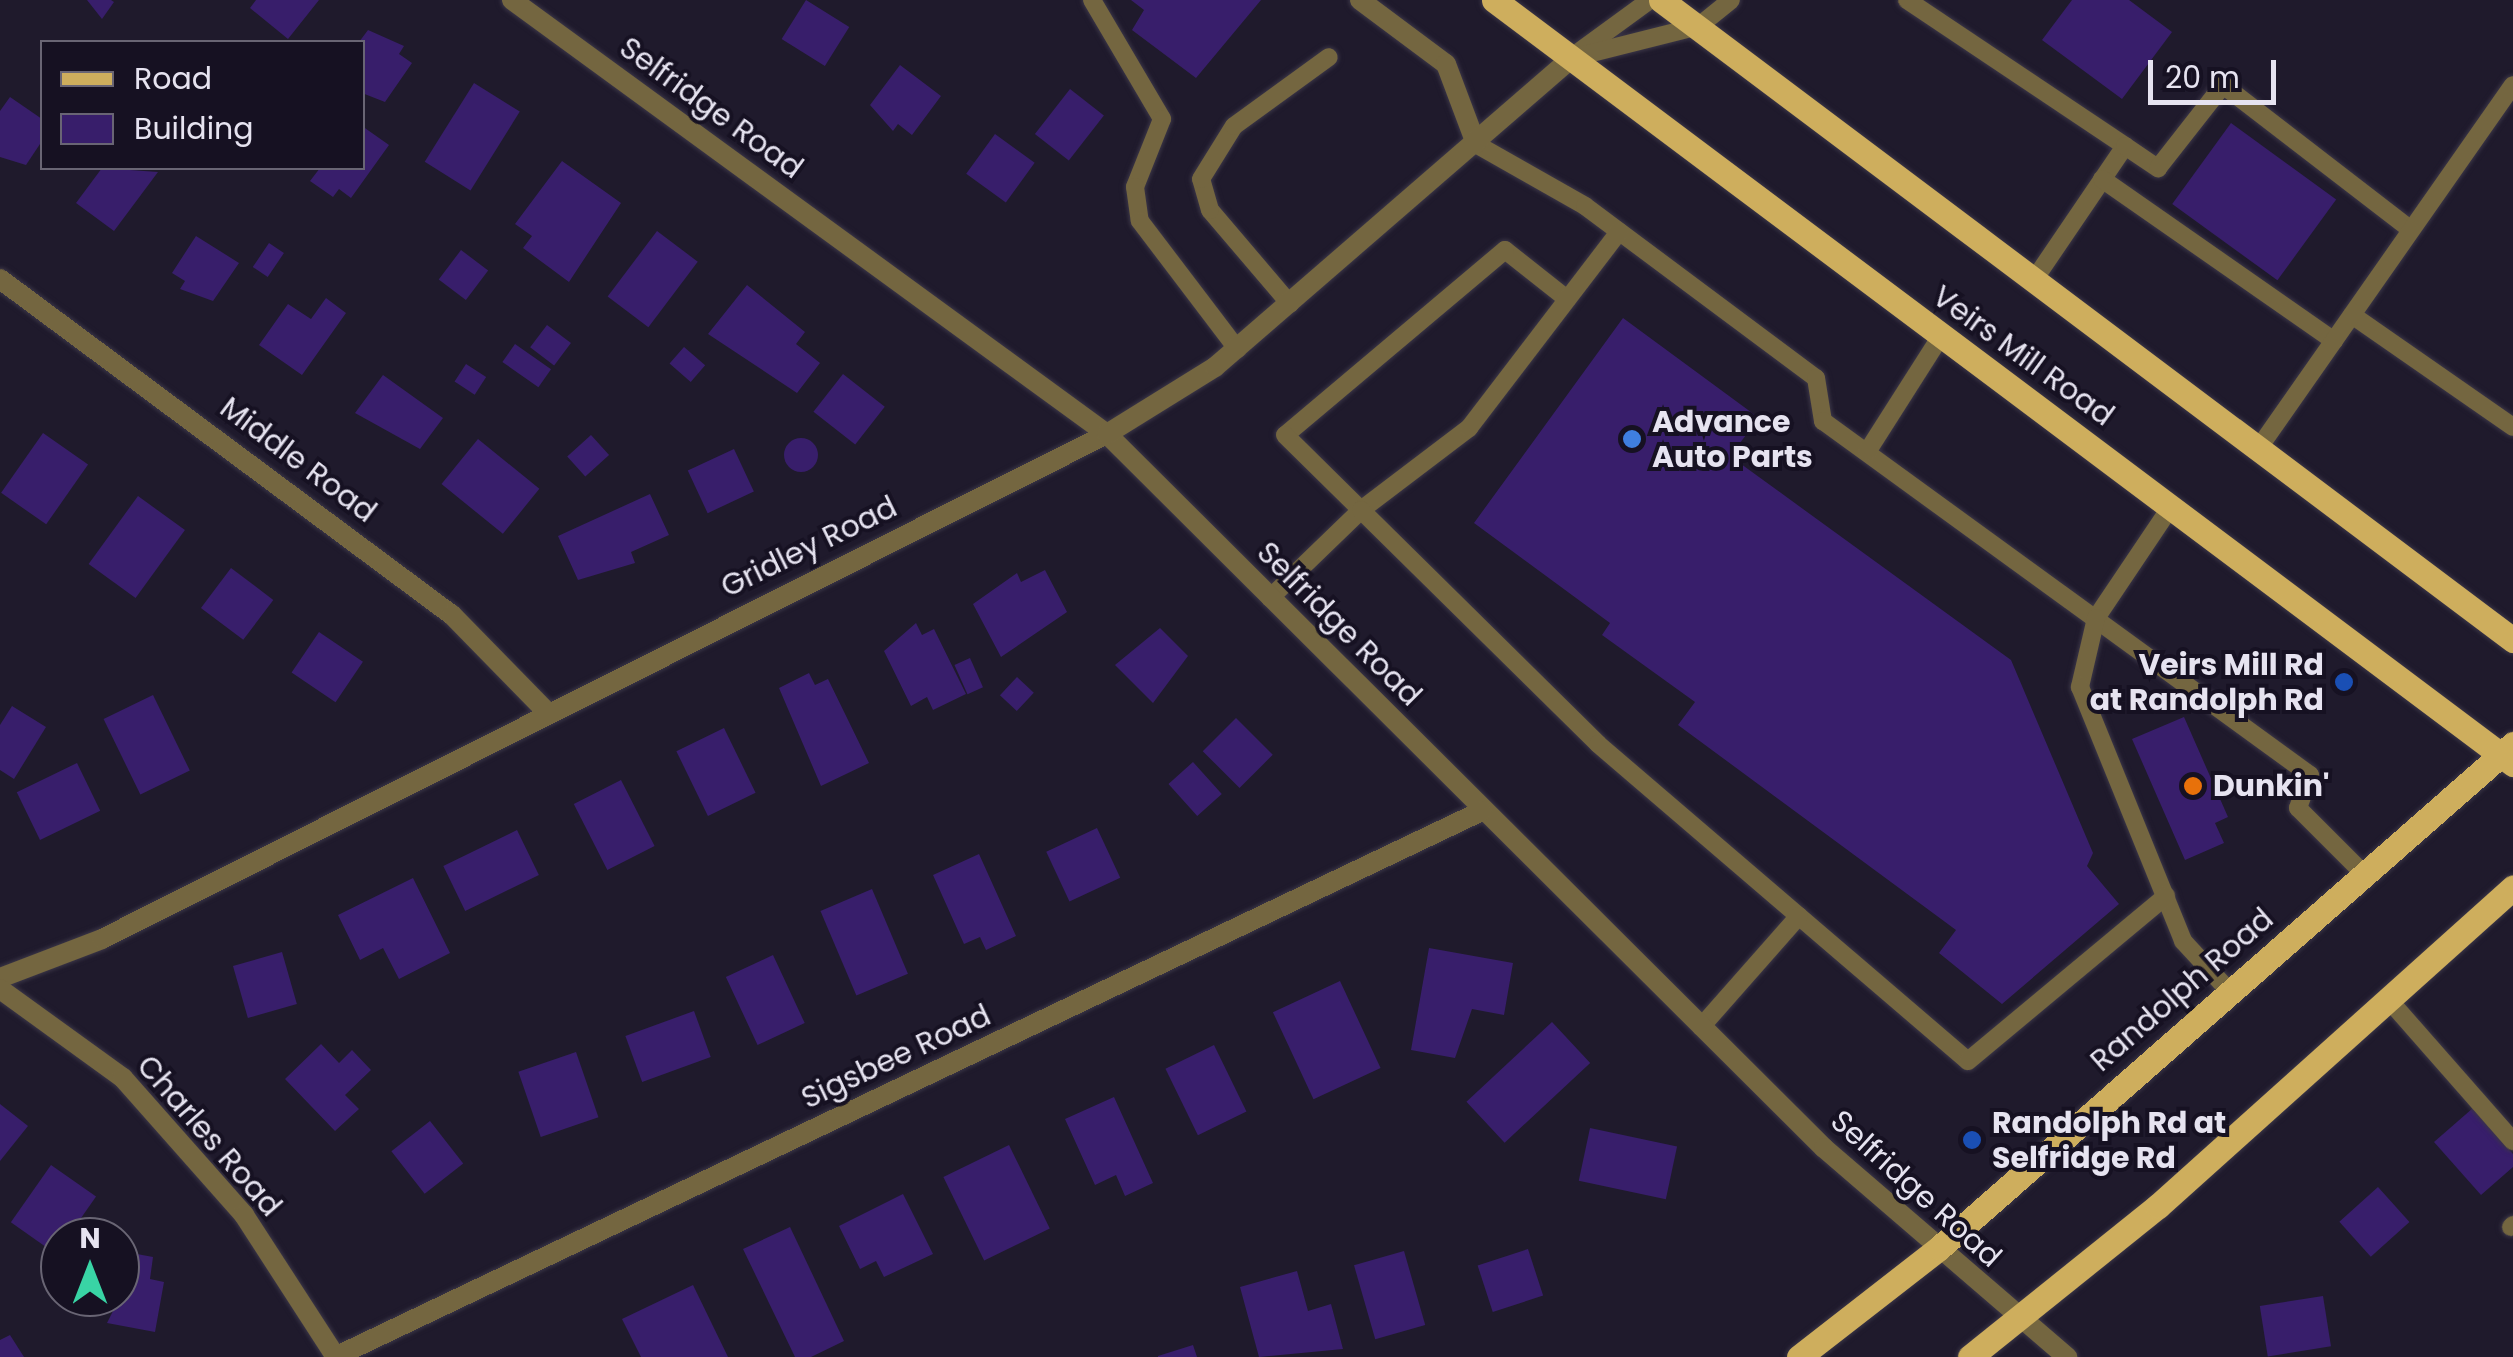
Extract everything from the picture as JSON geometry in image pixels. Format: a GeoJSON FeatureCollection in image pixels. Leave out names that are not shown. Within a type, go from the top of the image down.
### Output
{"type":"FeatureCollection","features":[{"type":"Feature","properties":{"kind":"main road","name":"Veirs Mill Road"},"geometry":{"type":"LineString","coordinates":[[1494,0],[2509,754]]}},
{"type":"Feature","properties":{"kind":"main road"},"geometry":{"type":"LineString","coordinates":[[1661,0],[2513,640]]}},
{"type":"Feature","properties":{"kind":"main road","name":"Randolph Road"},"geometry":{"type":"LineString","coordinates":[[1799,1357],[1939,1248],[2364,874],[2509,754]]}},
{"type":"Feature","properties":{"kind":"main road"},"geometry":{"type":"LineString","coordinates":[[1970,1357],[2018,1321],[2513,888]]}},
{"type":"Feature","properties":{"kind":"street","name":"Selfridge Road"},"geometry":{"type":"LineString","coordinates":[[512,0],[1107,434],[1701,1027],[2018,1321],[2066,1357]]}},
{"type":"Feature","properties":{"kind":"street"},"geometry":{"type":"LineString","coordinates":[[1360,0],[1446,64],[1476,144]]}},
{"type":"Feature","properties":{"kind":"street","name":"Gridley Road"},"geometry":{"type":"LineString","coordinates":[[0,978],[102,939],[544,709],[1107,434],[1236,349],[1572,58]]}},
{"type":"Feature","properties":{"kind":"street","name":"Middle Road"},"geometry":{"type":"LineString","coordinates":[[0,278],[452,616],[544,709]]}},
{"type":"Feature","properties":{"kind":"street","name":"Sigsbee Road"},"geometry":{"type":"LineString","coordinates":[[336,1357],[1482,811]]}},
{"type":"Feature","properties":{"kind":"street","name":"Charles Road"},"geometry":{"type":"LineString","coordinates":[[0,990],[124,1078],[244,1215],[336,1357]]}},
{"type":"Feature","properties":{"kind":"lane"},"geometry":{"type":"LineString","coordinates":[[1092,0],[1162,119],[1136,187],[1140,221],[1236,349]]}},
{"type":"Feature","properties":{"kind":"lane"},"geometry":{"type":"LineString","coordinates":[[1572,58],[1650,0]]}},
{"type":"Feature","properties":{"kind":"lane"},"geometry":{"type":"LineString","coordinates":[[1572,58],[1700,26],[1732,0]]}},
{"type":"Feature","properties":{"kind":"lane"},"geometry":{"type":"LineString","coordinates":[[1907,0],[2158,168],[2223,85],[2412,230]]}},
{"type":"Feature","properties":{"kind":"lane"},"geometry":{"type":"LineString","coordinates":[[1290,304],[1210,210],[1201,179],[1234,126],[1329,57]]}},
{"type":"Feature","properties":{"kind":"lane"},"geometry":{"type":"LineString","coordinates":[[2258,449],[2513,85]]}},
{"type":"Feature","properties":{"kind":"lane"},"geometry":{"type":"LineString","coordinates":[[1476,144],[1619,232],[1816,378],[1824,421],[2310,775],[2298,808],[2364,874]]}},
{"type":"Feature","properties":{"kind":"lane"},"geometry":{"type":"LineString","coordinates":[[2034,280],[2124,146]]}},
{"type":"Feature","properties":{"kind":"lane"},"geometry":{"type":"LineString","coordinates":[[2102,179],[2334,341]]}},
{"type":"Feature","properties":{"kind":"lane"},"geometry":{"type":"LineString","coordinates":[[1270,598],[1361,510],[1469,428],[1619,232]]}},
{"type":"Feature","properties":{"kind":"lane"},"geometry":{"type":"LineString","coordinates":[[1567,299],[1505,250],[1285,435],[1598,744],[1968,1061],[2166,896]]}},
{"type":"Feature","properties":{"kind":"lane"},"geometry":{"type":"LineString","coordinates":[[2352,315],[2513,427]]}},
{"type":"Feature","properties":{"kind":"lane"},"geometry":{"type":"LineString","coordinates":[[1866,452],[1942,336]]}},
{"type":"Feature","properties":{"kind":"lane"},"geometry":{"type":"LineString","coordinates":[[2172,506],[2096,618],[2080,687],[2183,941],[2230,992]]}},
{"type":"Feature","properties":{"kind":"lane"},"geometry":{"type":"LineString","coordinates":[[1701,1027],[1800,916]]}},
{"type":"Feature","properties":{"kind":"lane"},"geometry":{"type":"LineString","coordinates":[[2389,1000],[2513,1141]]}},
{"type":"Feature","properties":{"kind":"building"},"geometry":{"type":"Polygon","coordinates":[[[87,0],[111,0],[114,2],[102,19],[87,0]]]}},
{"type":"Feature","properties":{"kind":"building"},"geometry":{"type":"Polygon","coordinates":[[[256,0],[319,0],[288,39],[250,8],[256,0]]]}},
{"type":"Feature","properties":{"kind":"building"},"geometry":{"type":"Polygon","coordinates":[[[806,0],[849,27],[825,66],[782,39],[806,0]]]}},
{"type":"Feature","properties":{"kind":"building"},"geometry":{"type":"Polygon","coordinates":[[[1131,0],[1261,0],[1196,78],[1132,30],[1144,10],[1131,0]]]}},
{"type":"Feature","properties":{"kind":"building"},"geometry":{"type":"Polygon","coordinates":[[[2072,0],[2129,0],[2172,32],[2122,99],[2042,40],[2072,0]]]}},
{"type":"Feature","properties":{"kind":"building"},"geometry":{"type":"Polygon","coordinates":[[[368,30],[404,46],[399,54],[412,63],[385,102],[365,94],[365,40],[360,40],[368,30]]]}},
{"type":"Feature","properties":{"kind":"building"},"geometry":{"type":"Polygon","coordinates":[[[900,65],[941,96],[912,135],[898,124],[893,131],[870,105],[900,65]]]}},
{"type":"Feature","properties":{"kind":"building"},"geometry":{"type":"Polygon","coordinates":[[[474,83],[520,112],[471,190],[425,162],[474,83]]]}},
{"type":"Feature","properties":{"kind":"building"},"geometry":{"type":"Polygon","coordinates":[[[1070,89],[1104,115],[1069,160],[1035,134],[1070,89]]]}},
{"type":"Feature","properties":{"kind":"building"},"geometry":{"type":"Polygon","coordinates":[[[10,97],[40,118],[40,144],[26,165],[0,157],[0,111],[10,97]]]}},
{"type":"Feature","properties":{"kind":"building"},"geometry":{"type":"Polygon","coordinates":[[[2231,123],[2336,199],[2277,280],[2172,204],[2231,123]]]}},
{"type":"Feature","properties":{"kind":"building"},"geometry":{"type":"Polygon","coordinates":[[[365,128],[389,145],[351,198],[339,189],[333,197],[310,181],[318,170],[365,170],[365,128]]]}},
{"type":"Feature","properties":{"kind":"building"},"geometry":{"type":"Polygon","coordinates":[[[995,134],[1035,163],[1006,202],[966,174],[995,134]]]}},
{"type":"Feature","properties":{"kind":"building"},"geometry":{"type":"Polygon","coordinates":[[[562,161],[621,203],[569,282],[523,248],[532,236],[515,224],[562,161]]]}},
{"type":"Feature","properties":{"kind":"building"},"geometry":{"type":"Polygon","coordinates":[[[101,170],[158,172],[114,231],[76,203],[101,170]]]}},
{"type":"Feature","properties":{"kind":"building"},"geometry":{"type":"Polygon","coordinates":[[[657,231],[698,262],[648,327],[608,296],[657,231]]]}},
{"type":"Feature","properties":{"kind":"building"},"geometry":{"type":"Polygon","coordinates":[[[196,236],[239,263],[213,301],[180,289],[185,281],[172,273],[196,236]]]}},
{"type":"Feature","properties":{"kind":"building"},"geometry":{"type":"Polygon","coordinates":[[[269,243],[284,253],[268,277],[253,267],[269,243]]]}},
{"type":"Feature","properties":{"kind":"building"},"geometry":{"type":"Polygon","coordinates":[[[461,250],[488,270],[466,300],[439,280],[461,250]]]}},
{"type":"Feature","properties":{"kind":"building"},"geometry":{"type":"Polygon","coordinates":[[[747,285],[805,332],[796,344],[820,363],[797,393],[708,334],[747,285]]]}},
{"type":"Feature","properties":{"kind":"building"},"geometry":{"type":"Polygon","coordinates":[[[326,298],[346,313],[302,375],[259,345],[288,304],[311,319],[326,298]]]}},
{"type":"Feature","properties":{"kind":"building"},"geometry":{"type":"Polygon","coordinates":[[[1623,318],[1759,418],[1730,456],[2011,660],[2093,853],[2087,866],[2119,904],[2002,1004],[1939,953],[1956,930],[1678,725],[1695,702],[1602,635],[1610,623],[1474,523],[1623,318]]]}},
{"type":"Feature","properties":{"kind":"building"},"geometry":{"type":"Polygon","coordinates":[[[547,325],[571,343],[554,365],[530,347],[547,325]]]}},
{"type":"Feature","properties":{"kind":"building"},"geometry":{"type":"Polygon","coordinates":[[[515,344],[551,369],[538,387],[502,362],[515,344]]]}},
{"type":"Feature","properties":{"kind":"building"},"geometry":{"type":"Polygon","coordinates":[[[684,347],[705,365],[691,382],[670,364],[684,347]]]}},
{"type":"Feature","properties":{"kind":"building"},"geometry":{"type":"Polygon","coordinates":[[[466,364],[486,377],[475,395],[455,382],[466,364]]]}},
{"type":"Feature","properties":{"kind":"building"},"geometry":{"type":"Polygon","coordinates":[[[843,374],[885,407],[855,444],[813,412],[843,374]]]}},
{"type":"Feature","properties":{"kind":"building"},"geometry":{"type":"Polygon","coordinates":[[[383,375],[443,418],[420,449],[355,413],[383,375]]]}},
{"type":"Feature","properties":{"kind":"building"},"geometry":{"type":"Polygon","coordinates":[[[43,433],[88,465],[46,524],[1,493],[43,433]]]}},
{"type":"Feature","properties":{"kind":"building"},"geometry":{"type":"Polygon","coordinates":[[[591,435],[609,455],[585,476],[567,456],[591,435]]]}},
{"type":"Feature","properties":{"kind":"building"},"geometry":{"type":"Polygon","coordinates":[[[801,438],[813,443],[818,455],[813,467],[801,472],[789,467],[784,455],[789,443],[801,438]]]}},
{"type":"Feature","properties":{"kind":"building"},"geometry":{"type":"Polygon","coordinates":[[[478,439],[539,489],[503,534],[441,484],[478,439]]]}},
{"type":"Feature","properties":{"kind":"building"},"geometry":{"type":"Polygon","coordinates":[[[734,449],[754,492],[708,513],[688,471],[734,449]]]}},
{"type":"Feature","properties":{"kind":"building"},"geometry":{"type":"Polygon","coordinates":[[[650,494],[669,535],[631,552],[635,563],[578,580],[558,536],[650,494]]]}},
{"type":"Feature","properties":{"kind":"building"},"geometry":{"type":"Polygon","coordinates":[[[138,496],[185,530],[136,598],[89,564],[138,496]]]}},
{"type":"Feature","properties":{"kind":"building"},"geometry":{"type":"Polygon","coordinates":[[[231,568],[273,600],[243,640],[201,608],[231,568]]]}},
{"type":"Feature","properties":{"kind":"building"},"geometry":{"type":"Polygon","coordinates":[[[1045,570],[1067,612],[1001,657],[973,604],[1017,573],[1021,582],[1045,570]]]}},
{"type":"Feature","properties":{"kind":"building"},"geometry":{"type":"Polygon","coordinates":[[[916,623],[922,635],[934,629],[966,694],[933,710],[927,697],[911,706],[884,651],[916,623]]]}},
{"type":"Feature","properties":{"kind":"building"},"geometry":{"type":"Polygon","coordinates":[[[1160,628],[1188,656],[1153,703],[1115,665],[1160,628]]]}},
{"type":"Feature","properties":{"kind":"building"},"geometry":{"type":"Polygon","coordinates":[[[319,632],[363,662],[336,702],[292,673],[319,632]]]}},
{"type":"Feature","properties":{"kind":"building"},"geometry":{"type":"Polygon","coordinates":[[[970,658],[983,687],[967,694],[954,665],[970,658]]]}},
{"type":"Feature","properties":{"kind":"building"},"geometry":{"type":"Polygon","coordinates":[[[809,673],[815,685],[828,679],[869,763],[821,786],[779,688],[809,673]]]}},
{"type":"Feature","properties":{"kind":"building"},"geometry":{"type":"Polygon","coordinates":[[[1017,677],[1034,693],[1017,711],[1000,695],[1017,677]]]}},
{"type":"Feature","properties":{"kind":"building"},"geometry":{"type":"Polygon","coordinates":[[[153,695],[190,770],[140,795],[104,719],[153,695]]]}},
{"type":"Feature","properties":{"kind":"building"},"geometry":{"type":"Polygon","coordinates":[[[12,706],[46,727],[14,779],[0,770],[0,725],[12,706]]]}},
{"type":"Feature","properties":{"kind":"building"},"geometry":{"type":"Polygon","coordinates":[[[2184,717],[2228,817],[2215,823],[2224,843],[2185,860],[2132,739],[2184,717]]]}},
{"type":"Feature","properties":{"kind":"building"},"geometry":{"type":"Polygon","coordinates":[[[1236,718],[1273,755],[1240,788],[1203,751],[1236,718]]]}},
{"type":"Feature","properties":{"kind":"building"},"geometry":{"type":"Polygon","coordinates":[[[724,728],[756,793],[708,816],[676,751],[724,728]]]}},
{"type":"Feature","properties":{"kind":"building"},"geometry":{"type":"Polygon","coordinates":[[[1193,762],[1222,794],[1197,816],[1168,784],[1193,762]]]}},
{"type":"Feature","properties":{"kind":"building"},"geometry":{"type":"Polygon","coordinates":[[[77,763],[100,811],[40,840],[17,792],[77,763]]]}},
{"type":"Feature","properties":{"kind":"building"},"geometry":{"type":"Polygon","coordinates":[[[621,780],[655,846],[607,870],[574,804],[621,780]]]}},
{"type":"Feature","properties":{"kind":"building"},"geometry":{"type":"Polygon","coordinates":[[[1097,828],[1120,878],[1069,902],[1046,852],[1097,828]]]}},
{"type":"Feature","properties":{"kind":"building"},"geometry":{"type":"Polygon","coordinates":[[[517,830],[539,875],[465,911],[443,866],[517,830]]]}},
{"type":"Feature","properties":{"kind":"building"},"geometry":{"type":"Polygon","coordinates":[[[979,854],[1016,936],[986,950],[980,937],[964,944],[933,875],[979,854]]]}},
{"type":"Feature","properties":{"kind":"building"},"geometry":{"type":"Polygon","coordinates":[[[413,878],[450,953],[399,979],[383,948],[360,960],[338,915],[413,878]]]}},
{"type":"Feature","properties":{"kind":"building"},"geometry":{"type":"Polygon","coordinates":[[[872,889],[908,974],[856,996],[820,911],[872,889]]]}},
{"type":"Feature","properties":{"kind":"building"},"geometry":{"type":"Polygon","coordinates":[[[1429,948],[1513,963],[1504,1015],[1472,1009],[1455,1058],[1411,1050],[1429,948]]]}},
{"type":"Feature","properties":{"kind":"building"},"geometry":{"type":"Polygon","coordinates":[[[282,952],[297,1004],[248,1018],[233,966],[282,952]]]}},
{"type":"Feature","properties":{"kind":"building"},"geometry":{"type":"Polygon","coordinates":[[[773,955],[805,1023],[758,1045],[726,977],[773,955]]]}},
{"type":"Feature","properties":{"kind":"building"},"geometry":{"type":"Polygon","coordinates":[[[1340,981],[1381,1068],[1314,1099],[1273,1012],[1340,981]]]}},
{"type":"Feature","properties":{"kind":"building"},"geometry":{"type":"Polygon","coordinates":[[[694,1011],[711,1057],[642,1082],[625,1036],[694,1011]]]}},
{"type":"Feature","properties":{"kind":"building"},"geometry":{"type":"Polygon","coordinates":[[[1552,1022],[1590,1063],[1505,1143],[1466,1102],[1552,1022]]]}},
{"type":"Feature","properties":{"kind":"building"},"geometry":{"type":"Polygon","coordinates":[[[321,1044],[339,1063],[352,1050],[371,1070],[345,1095],[359,1109],[335,1131],[285,1079],[321,1044]]]}},
{"type":"Feature","properties":{"kind":"building"},"geometry":{"type":"Polygon","coordinates":[[[1214,1045],[1246,1112],[1198,1135],[1165,1069],[1214,1045]]]}},
{"type":"Feature","properties":{"kind":"building"},"geometry":{"type":"Polygon","coordinates":[[[576,1052],[598,1117],[541,1137],[518,1072],[576,1052]]]}},
{"type":"Feature","properties":{"kind":"building"},"geometry":{"type":"Polygon","coordinates":[[[1114,1097],[1153,1183],[1125,1196],[1116,1175],[1095,1185],[1065,1119],[1114,1097]]]}},
{"type":"Feature","properties":{"kind":"building"},"geometry":{"type":"Polygon","coordinates":[[[0,1104],[28,1126],[0,1161],[0,1104]]]}},
{"type":"Feature","properties":{"kind":"building"},"geometry":{"type":"Polygon","coordinates":[[[2473,1108],[2513,1154],[2513,1167],[2481,1195],[2434,1142],[2473,1108]]]}},
{"type":"Feature","properties":{"kind":"building"},"geometry":{"type":"Polygon","coordinates":[[[430,1121],[463,1164],[425,1194],[391,1151],[430,1121]]]}},
{"type":"Feature","properties":{"kind":"building"},"geometry":{"type":"Polygon","coordinates":[[[1590,1128],[1677,1147],[1666,1199],[1579,1181],[1590,1128]]]}},
{"type":"Feature","properties":{"kind":"building"},"geometry":{"type":"Polygon","coordinates":[[[1009,1145],[1050,1229],[984,1261],[943,1177],[1009,1145]]]}},
{"type":"Feature","properties":{"kind":"building"},"geometry":{"type":"Polygon","coordinates":[[[51,1165],[96,1197],[82,1217],[40,1217],[40,1243],[11,1222],[51,1165]]]}},
{"type":"Feature","properties":{"kind":"building"},"geometry":{"type":"Polygon","coordinates":[[[2378,1187],[2409,1222],[2371,1257],[2339,1222],[2378,1187]]]}},
{"type":"Feature","properties":{"kind":"building"},"geometry":{"type":"Polygon","coordinates":[[[903,1194],[933,1254],[884,1277],[876,1261],[860,1269],[839,1226],[903,1194]]]}},
{"type":"Feature","properties":{"kind":"building"},"geometry":{"type":"Polygon","coordinates":[[[790,1227],[844,1341],[811,1357],[795,1357],[743,1249],[790,1227]]]}},
{"type":"Feature","properties":{"kind":"building"},"geometry":{"type":"Polygon","coordinates":[[[1528,1249],[1543,1296],[1493,1312],[1478,1265],[1528,1249]]]}},
{"type":"Feature","properties":{"kind":"building"},"geometry":{"type":"Polygon","coordinates":[[[1404,1251],[1425,1325],[1375,1339],[1354,1265],[1404,1251]]]}},
{"type":"Feature","properties":{"kind":"building"},"geometry":{"type":"Polygon","coordinates":[[[140,1255],[153,1257],[150,1279],[164,1282],[155,1332],[107,1323],[110,1317],[140,1317],[140,1255]]]}},
{"type":"Feature","properties":{"kind":"building"},"geometry":{"type":"Polygon","coordinates":[[[1297,1271],[1308,1311],[1331,1304],[1343,1349],[1259,1357],[1240,1287],[1297,1271]]]}},
{"type":"Feature","properties":{"kind":"building"},"geometry":{"type":"Polygon","coordinates":[[[693,1285],[728,1357],[641,1357],[622,1319],[693,1285]]]}},
{"type":"Feature","properties":{"kind":"building"},"geometry":{"type":"Polygon","coordinates":[[[2323,1296],[2331,1346],[2268,1356],[2260,1306],[2323,1296]]]}},
{"type":"Feature","properties":{"kind":"building"},"geometry":{"type":"Polygon","coordinates":[[[10,1335],[24,1357],[0,1357],[0,1340],[10,1335]]]}},
{"type":"Feature","properties":{"kind":"building"},"geometry":{"type":"Polygon","coordinates":[[[1193,1345],[1197,1357],[1158,1357],[1158,1356],[1193,1345]]]}},
{"type":"Feature","properties":{"kind":"place","name":"Advance Auto Parts"},"geometry":{"type":"Point","coordinates":[1632,439]}},
{"type":"Feature","properties":{"kind":"place","name":"Veirs Mill Rd at Randolph Rd"},"geometry":{"type":"Point","coordinates":[2344,682]}},
{"type":"Feature","properties":{"kind":"place","name":"Dunkin'"},"geometry":{"type":"Point","coordinates":[2193,786]}},
{"type":"Feature","properties":{"kind":"place","name":"Randolph Rd at Selfridge Rd"},"geometry":{"type":"Point","coordinates":[1972,1140]}}]}
